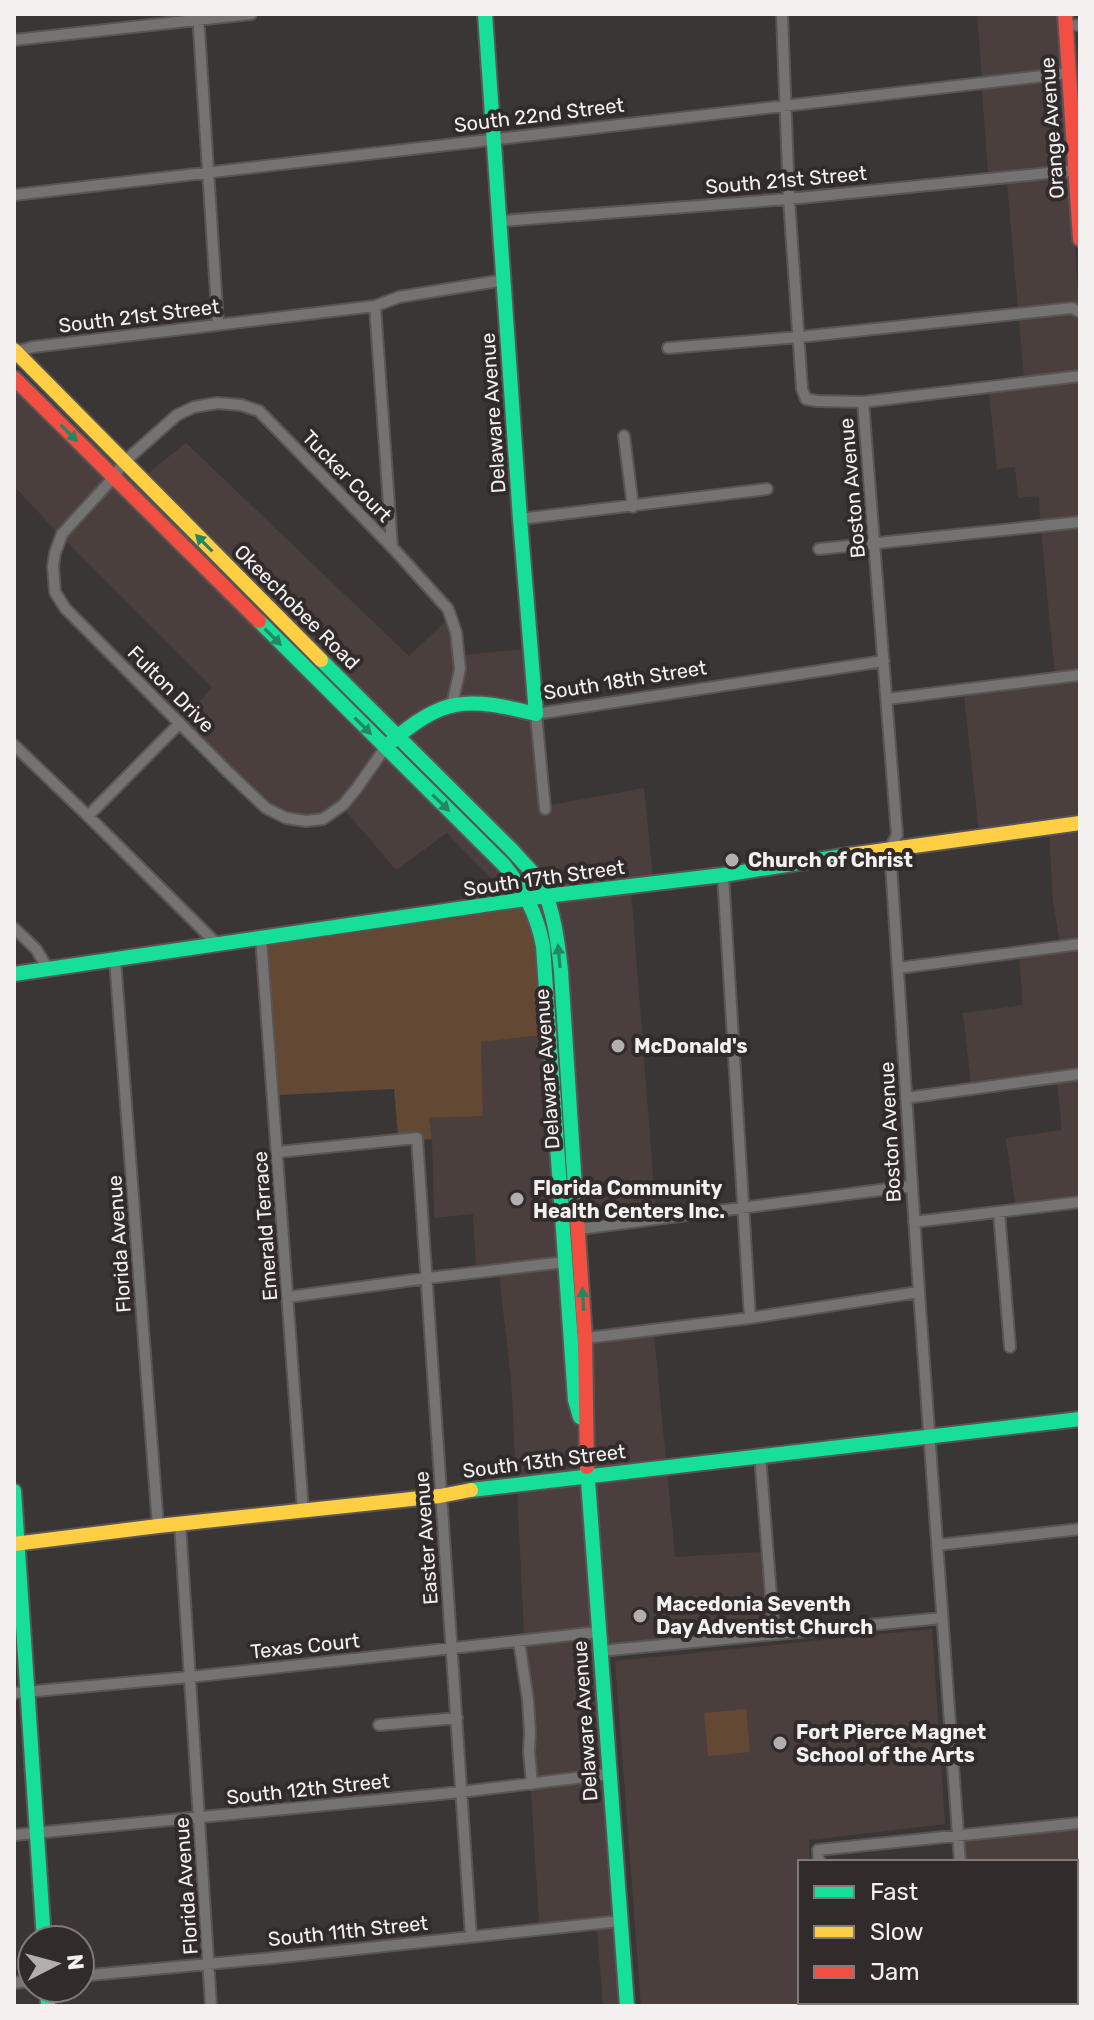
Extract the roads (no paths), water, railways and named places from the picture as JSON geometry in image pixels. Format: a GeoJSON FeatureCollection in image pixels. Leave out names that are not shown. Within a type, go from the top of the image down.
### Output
{"type":"FeatureCollection","features":[{"type":"Feature","properties":{"kind":"street"},"geometry":{"type":"LineString","coordinates":[[14,40],[198,17],[251,14]]}},
{"type":"Feature","properties":{"kind":"street","name":"Delaware Avenue"},"geometry":{"type":"LineString","coordinates":[[485,14],[520,519],[545,809]]}},
{"type":"Feature","properties":{"kind":"street"},"geometry":{"type":"LineString","coordinates":[[782,14],[789,199],[802,389],[806,399],[863,402],[1080,376]]}},
{"type":"Feature","properties":{"kind":"street"},"geometry":{"type":"LineString","coordinates":[[198,17],[218,325]]}},
{"type":"Feature","properties":{"kind":"street","name":"Orange Avenue"},"geometry":{"type":"LineString","coordinates":[[1070,22],[1069,73],[1078,170],[1080,239]]}},
{"type":"Feature","properties":{"kind":"street","name":"South 22nd Street"},"geometry":{"type":"LineString","coordinates":[[14,195],[1069,73]]}},
{"type":"Feature","properties":{"kind":"street","name":"South 21st Street"},"geometry":{"type":"LineString","coordinates":[[500,221],[789,199],[1078,170]]}},
{"type":"Feature","properties":{"kind":"street","name":"South 21st Street"},"geometry":{"type":"LineString","coordinates":[[15,351],[375,306],[399,297],[504,280]]}},
{"type":"Feature","properties":{"kind":"street"},"geometry":{"type":"LineString","coordinates":[[375,306],[392,547]]}},
{"type":"Feature","properties":{"kind":"street"},"geometry":{"type":"LineString","coordinates":[[668,348],[1072,308],[1080,312]]}},
{"type":"Feature","properties":{"kind":"street","name":"Okeechobee Road"},"geometry":{"type":"LineString","coordinates":[[15,351],[512,850],[539,881],[546,896]]}},
{"type":"Feature","properties":{"kind":"street","name":"Okeechobee Road"},"geometry":{"type":"LineString","coordinates":[[14,378],[504,865],[529,899]]}},
{"type":"Feature","properties":{"kind":"street","name":"Boston Avenue"},"geometry":{"type":"LineString","coordinates":[[863,402],[897,835],[890,849],[960,1860]]}},
{"type":"Feature","properties":{"kind":"street","name":"Tucker Court"},"geometry":{"type":"LineString","coordinates":[[124,462],[177,415],[194,407],[217,403],[241,405],[259,411],[448,609],[456,632],[460,669],[452,705]]}},
{"type":"Feature","properties":{"kind":"street"},"geometry":{"type":"LineString","coordinates":[[624,436],[633,507]]}},
{"type":"Feature","properties":{"kind":"street","name":"Fulton Drive"},"geometry":{"type":"LineString","coordinates":[[124,462],[62,534],[53,566],[55,592],[65,608],[266,808],[286,818],[306,821],[323,819],[343,805],[385,748]]}},
{"type":"Feature","properties":{"kind":"street"},"geometry":{"type":"LineString","coordinates":[[520,519],[767,489]]}},
{"type":"Feature","properties":{"kind":"street"},"geometry":{"type":"LineString","coordinates":[[819,549],[1080,522]]}},
{"type":"Feature","properties":{"kind":"street","name":"South 18th Street"},"geometry":{"type":"LineString","coordinates":[[385,748],[420,721],[452,705],[490,705],[536,714],[884,661]]}},
{"type":"Feature","properties":{"kind":"street"},"geometry":{"type":"LineString","coordinates":[[887,699],[1080,675]]}},
{"type":"Feature","properties":{"kind":"street"},"geometry":{"type":"LineString","coordinates":[[88,816],[180,723]]}},
{"type":"Feature","properties":{"kind":"street"},"geometry":{"type":"LineString","coordinates":[[14,745],[217,944]]}},
{"type":"Feature","properties":{"kind":"street","name":"South 17th Street"},"geometry":{"type":"LineString","coordinates":[[14,974],[546,896],[723,875],[1080,823]]}},
{"type":"Feature","properties":{"kind":"street"},"geometry":{"type":"LineString","coordinates":[[723,875],[750,1318]]}},
{"type":"Feature","properties":{"kind":"street","name":"Delaware Avenue"},"geometry":{"type":"LineString","coordinates":[[546,896],[558,942],[579,1229],[575,1400],[585,1433],[627,2006]]}},
{"type":"Feature","properties":{"kind":"street","name":"Delaware Avenue"},"geometry":{"type":"LineString","coordinates":[[529,899],[543,946],[565,1262],[578,1340]]}},
{"type":"Feature","properties":{"kind":"street"},"geometry":{"type":"LineString","coordinates":[[14,928],[36,949],[48,969]]}},
{"type":"Feature","properties":{"kind":"street","name":"Emerald Terrace"},"geometry":{"type":"LineString","coordinates":[[261,938],[303,1511]]}},
{"type":"Feature","properties":{"kind":"street"},"geometry":{"type":"LineString","coordinates":[[899,968],[1080,944]]}},
{"type":"Feature","properties":{"kind":"street","name":"Florida Avenue"},"geometry":{"type":"LineString","coordinates":[[115,959],[158,1526]]}},
{"type":"Feature","properties":{"kind":"street"},"geometry":{"type":"LineString","coordinates":[[906,1098],[1080,1074]]}},
{"type":"Feature","properties":{"kind":"street","name":"Easter Avenue"},"geometry":{"type":"LineString","coordinates":[[278,1152],[417,1138],[471,1936]]}},
{"type":"Feature","properties":{"kind":"street"},"geometry":{"type":"LineString","coordinates":[[579,1229],[911,1186]]}},
{"type":"Feature","properties":{"kind":"street"},"geometry":{"type":"LineString","coordinates":[[914,1222],[1080,1202]]}},
{"type":"Feature","properties":{"kind":"street"},"geometry":{"type":"LineString","coordinates":[[999,1212],[1010,1347]]}},
{"type":"Feature","properties":{"kind":"street"},"geometry":{"type":"LineString","coordinates":[[288,1297],[565,1262]]}},
{"type":"Feature","properties":{"kind":"street"},"geometry":{"type":"LineString","coordinates":[[578,1340],[919,1292]]}},
{"type":"Feature","properties":{"kind":"street","name":"South 13th Street"},"geometry":{"type":"LineString","coordinates":[[16,1544],[1080,1419]]}},
{"type":"Feature","properties":{"kind":"street"},"geometry":{"type":"LineString","coordinates":[[760,1455],[774,1634]]}},
{"type":"Feature","properties":{"kind":"street"},"geometry":{"type":"LineString","coordinates":[[14,1491],[20,1692],[43,1924]]}},
{"type":"Feature","properties":{"kind":"street","name":"Florida Avenue"},"geometry":{"type":"LineString","coordinates":[[180,1524],[211,2006]]}},
{"type":"Feature","properties":{"kind":"street"},"geometry":{"type":"LineString","coordinates":[[937,1545],[1080,1529]]}},
{"type":"Feature","properties":{"kind":"street"},"geometry":{"type":"LineString","coordinates":[[600,1651],[942,1618]]}},
{"type":"Feature","properties":{"kind":"street","name":"Texas Court"},"geometry":{"type":"LineString","coordinates":[[20,1692],[190,1677],[599,1632]]}},
{"type":"Feature","properties":{"kind":"street"},"geometry":{"type":"LineString","coordinates":[[519,1641],[526,1676],[532,1784]]}},
{"type":"Feature","properties":{"kind":"street"},"geometry":{"type":"LineString","coordinates":[[379,1725],[457,1718]]}},
{"type":"Feature","properties":{"kind":"street","name":"South 12th Street"},"geometry":{"type":"LineString","coordinates":[[14,1835],[461,1792],[609,1774]]}},
{"type":"Feature","properties":{"kind":"street"},"geometry":{"type":"LineString","coordinates":[[818,1856],[1080,1823]]}},
{"type":"Feature","properties":{"kind":"street","name":"South 11th Street"},"geometry":{"type":"LineString","coordinates":[[96,1974],[620,1921]]}},
{"type":"Feature","properties":{"kind":"place","name":"Church of Christ"},"geometry":{"type":"Point","coordinates":[732,860]}},
{"type":"Feature","properties":{"kind":"place","name":"McDonald's"},"geometry":{"type":"Point","coordinates":[618,1046]}},
{"type":"Feature","properties":{"kind":"place","name":"Florida Community Health Centers Inc."},"geometry":{"type":"Point","coordinates":[517,1199]}},
{"type":"Feature","properties":{"kind":"place","name":"Macedonia Seventh Day Adventist Church"},"geometry":{"type":"Point","coordinates":[640,1616]}},
{"type":"Feature","properties":{"kind":"place","name":"Fort Pierce Magnet School of the Arts"},"geometry":{"type":"Point","coordinates":[780,1743]}}]}
